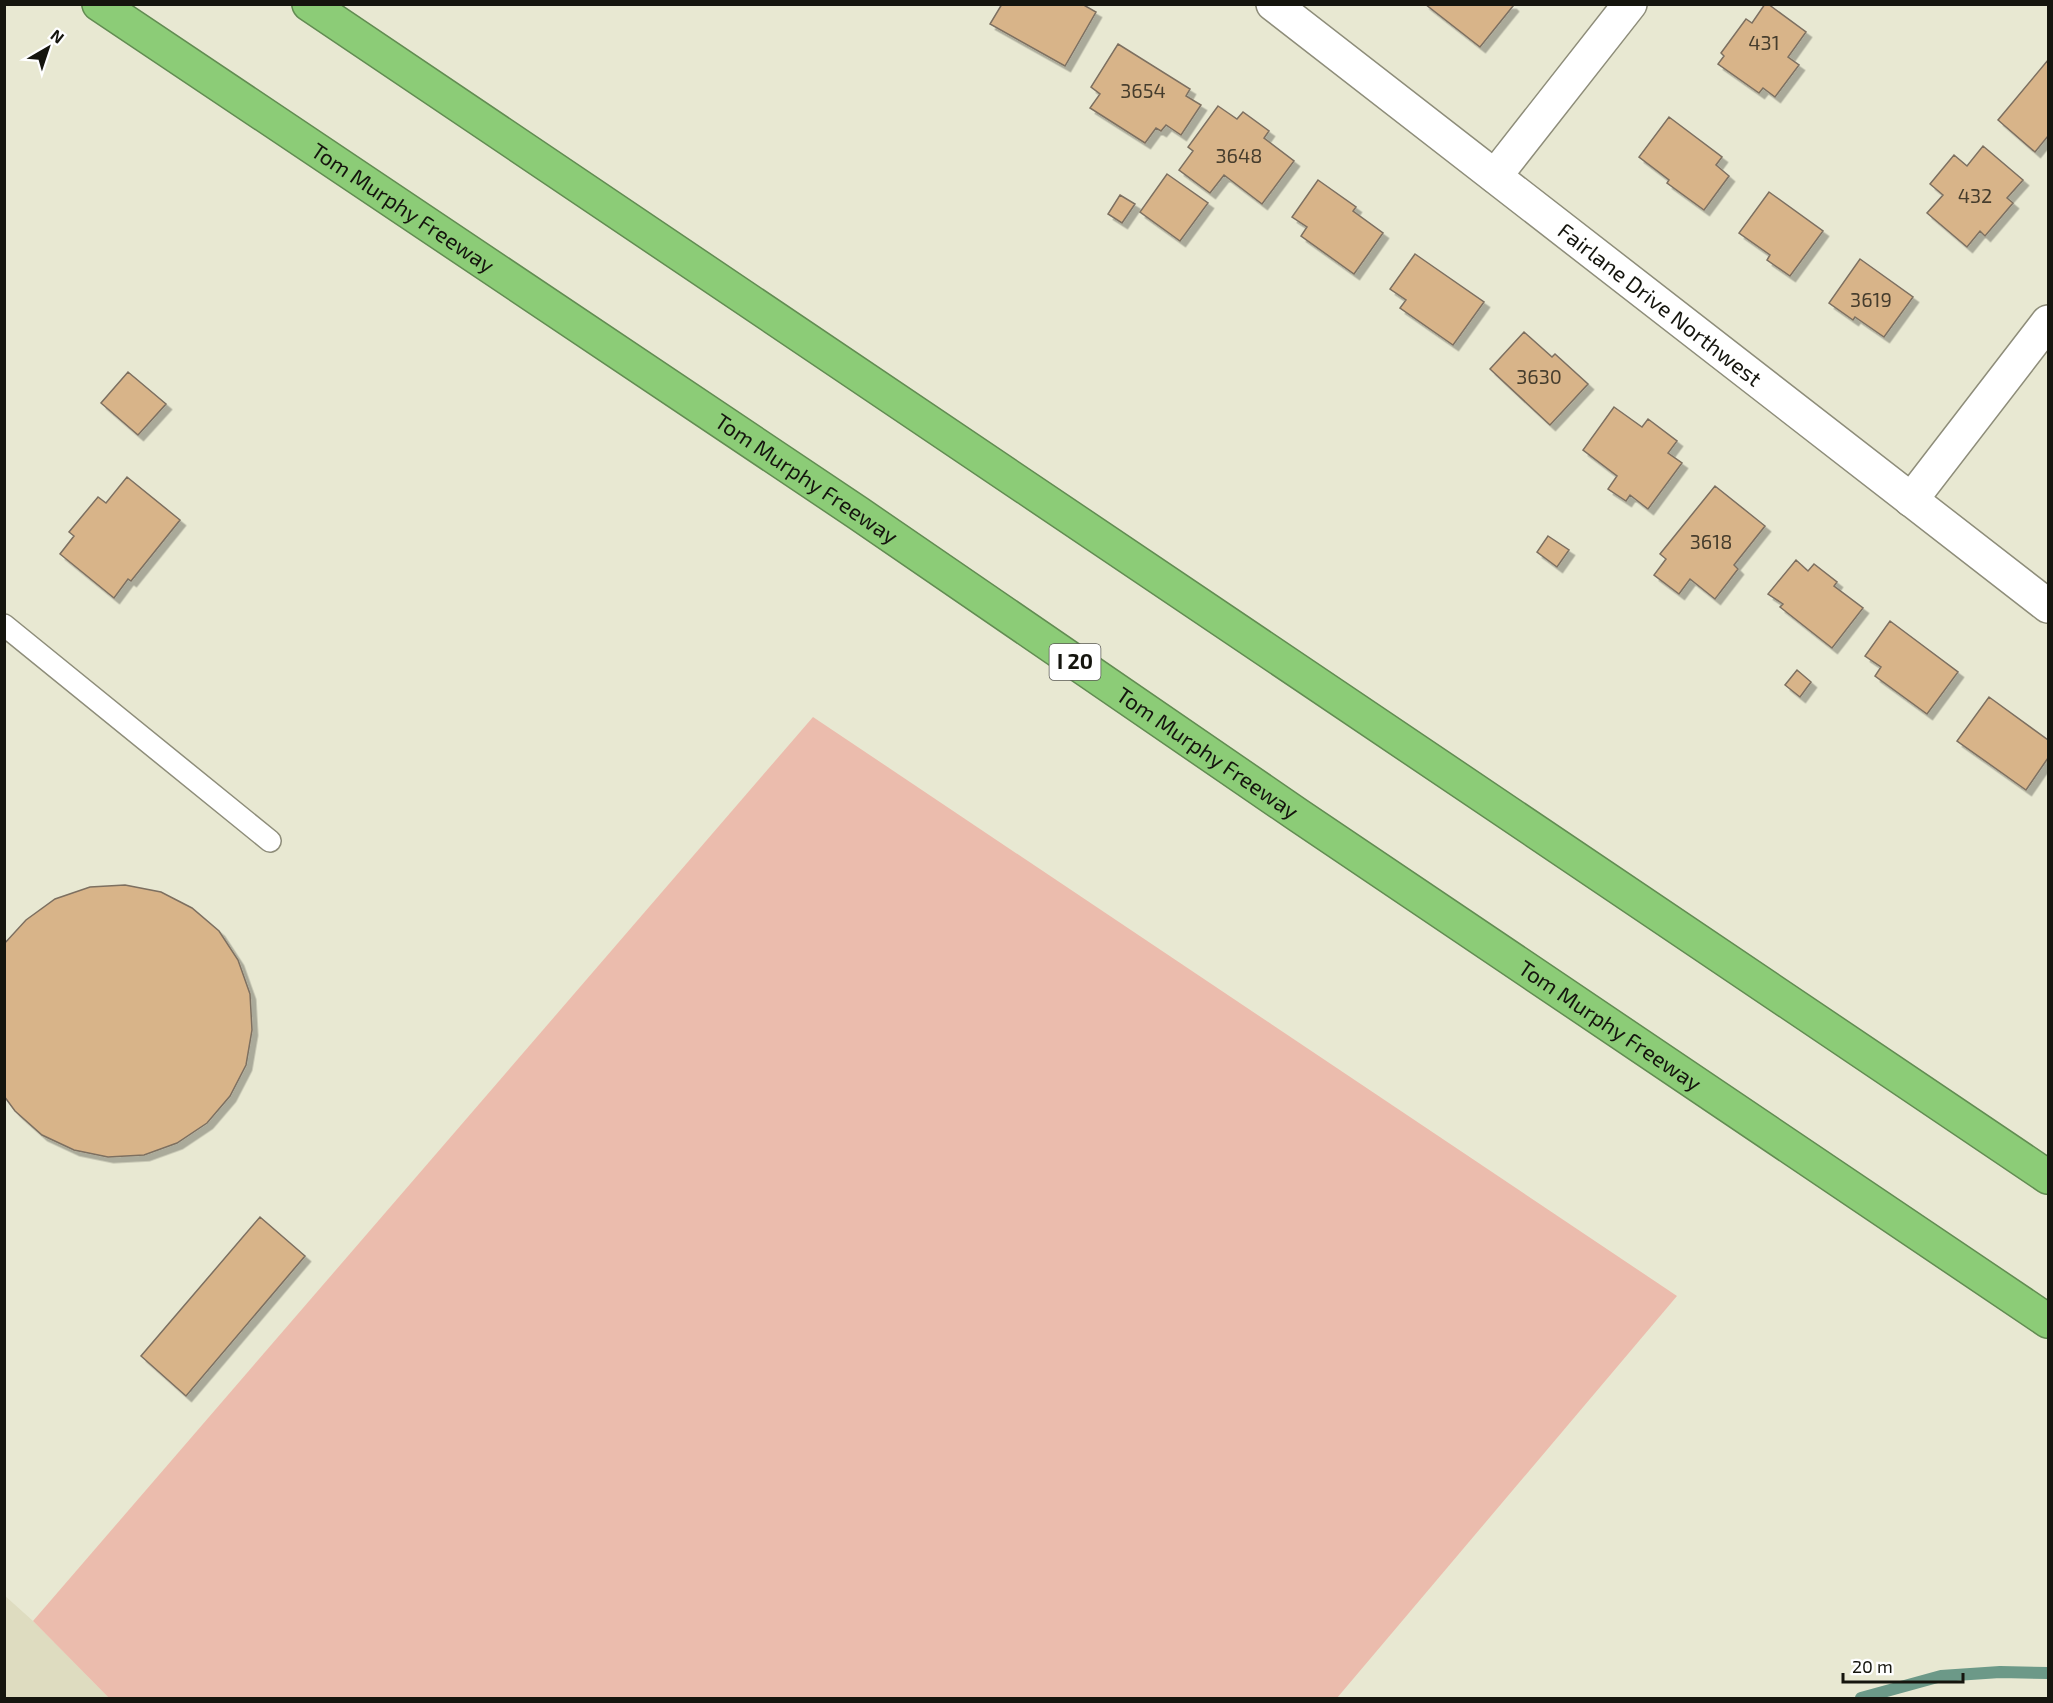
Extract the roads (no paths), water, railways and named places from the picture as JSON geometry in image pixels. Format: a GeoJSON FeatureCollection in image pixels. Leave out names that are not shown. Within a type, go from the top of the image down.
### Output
{"type":"FeatureCollection","features":[{"type":"Feature","properties":{"kind":"highway","name":"Tom Murphy Freeway"},"geometry":{"type":"LineString","coordinates":[[99,4],[858,513],[1318,828],[2049,1321]]}},
{"type":"Feature","properties":{"kind":"highway"},"geometry":{"type":"LineString","coordinates":[[309,4],[2049,1177]]}},
{"type":"Feature","properties":{"kind":"street","name":"Fairlane Drive Northwest"},"geometry":{"type":"LineString","coordinates":[[1273,4],[2049,606]]}},
{"type":"Feature","properties":{"kind":"street"},"geometry":{"type":"LineString","coordinates":[[1496,176],[1630,4]]}},
{"type":"Feature","properties":{"kind":"street"},"geometry":{"type":"LineString","coordinates":[[1911,500],[2049,322]]}},
{"type":"Feature","properties":{"kind":"lane"},"geometry":{"type":"LineString","coordinates":[[4,625],[270,841]]}},
{"type":"Feature","properties":{"kind":"waterway"},"geometry":{"type":"LineString","coordinates":[[1861,1698],[1941,1676],[2000,1672],[2048,1673]]}}]}
